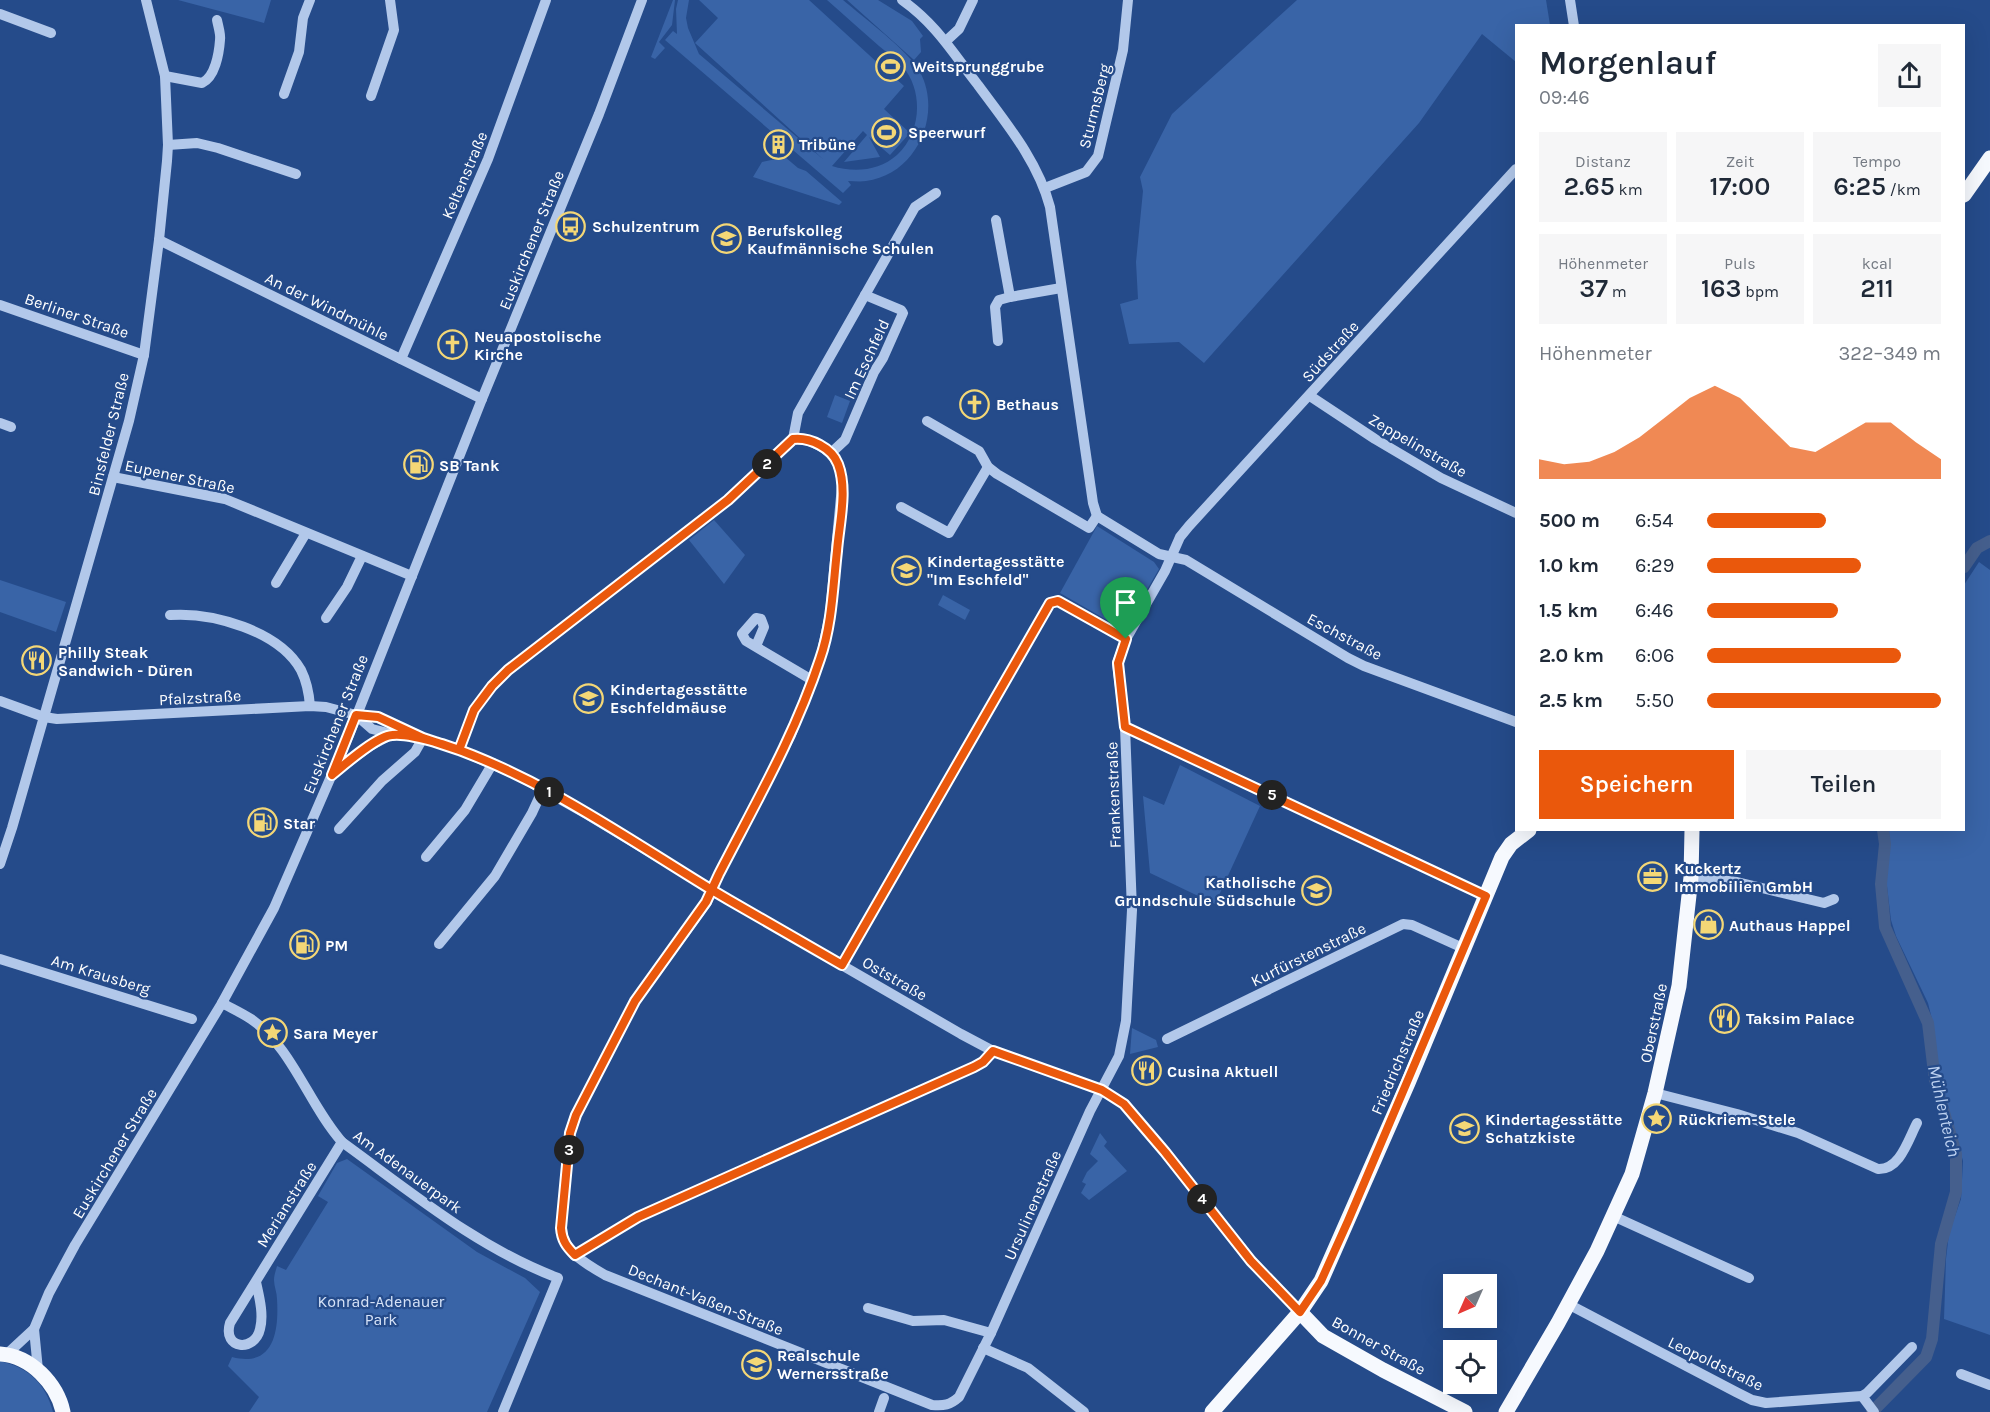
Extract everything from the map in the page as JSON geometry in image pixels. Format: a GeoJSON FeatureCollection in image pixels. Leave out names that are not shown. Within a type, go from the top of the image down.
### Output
{"type":"FeatureCollection","features":[{"type":"Feature","properties":{"kind":"main road"},"geometry":{"type":"LineString","coordinates":[[1965,194],[1990,158]]}},
{"type":"Feature","properties":{"kind":"main road","name":"Friedrichstraße"},"geometry":{"type":"LineString","coordinates":[[1212,1412],[1300,1312],[1321,1281],[1408,1083],[1502,857],[1511,844],[1528,831]]}},
{"type":"Feature","properties":{"kind":"main road","name":"Oberstraße"},"geometry":{"type":"LineString","coordinates":[[1506,1412],[1568,1304],[1632,1174],[1655,1093],[1680,986],[1691,877],[1692,831]]}},
{"type":"Feature","properties":{"kind":"main road","name":"Bonner Straße"},"geometry":{"type":"LineString","coordinates":[[1300,1312],[1323,1336],[1465,1412]]}},
{"type":"Feature","properties":{"kind":"main road"},"geometry":{"type":"LineString","coordinates":[[3,1354],[22,1360],[38,1370],[51,1384],[61,1401],[63,1412]]}},
{"type":"Feature","properties":{"kind":"street","name":"Binsfelder Straße"},"geometry":{"type":"LineString","coordinates":[[0,864],[129,421],[144,355],[159,240],[168,145],[165,76],[146,0]]}},
{"type":"Feature","properties":{"kind":"street"},"geometry":{"type":"LineString","coordinates":[[285,94],[299,52],[303,18],[310,0]]}},
{"type":"Feature","properties":{"kind":"street"},"geometry":{"type":"LineString","coordinates":[[371,96],[394,30],[390,0]]}},
{"type":"Feature","properties":{"kind":"street","name":"Keltenstraße"},"geometry":{"type":"LineString","coordinates":[[401,359],[488,159],[546,0]]}},
{"type":"Feature","properties":{"kind":"street","name":"Euskirchener Straße"},"geometry":{"type":"LineString","coordinates":[[38,1370],[34,1329],[49,1293],[94,1212],[222,1003],[274,909],[332,775],[599,114],[642,0]]}},
{"type":"Feature","properties":{"kind":"street"},"geometry":{"type":"LineString","coordinates":[[902,0],[921,14],[946,42],[1016,137],[1045,188],[1050,207],[1093,503],[1097,516],[1089,528],[988,467],[979,451],[927,422]]}},
{"type":"Feature","properties":{"kind":"street"},"geometry":{"type":"LineString","coordinates":[[946,42],[959,29],[973,0]]}},
{"type":"Feature","properties":{"kind":"street","name":"Sturmsberg"},"geometry":{"type":"LineString","coordinates":[[1045,188],[1086,172],[1098,156],[1123,50],[1128,0]]}},
{"type":"Feature","properties":{"kind":"street"},"geometry":{"type":"LineString","coordinates":[[1570,0],[1574,24]]}},
{"type":"Feature","properties":{"kind":"street"},"geometry":{"type":"LineString","coordinates":[[0,14],[51,33]]}},
{"type":"Feature","properties":{"kind":"street"},"geometry":{"type":"LineString","coordinates":[[165,76],[202,83],[209,79],[221,38],[217,20]]}},
{"type":"Feature","properties":{"kind":"street"},"geometry":{"type":"LineString","coordinates":[[168,145],[197,143],[207,145],[296,174]]}},
{"type":"Feature","properties":{"kind":"street","name":"Südstraße"},"geometry":{"type":"LineString","coordinates":[[1126,639],[1165,572],[1180,537],[1189,526],[1515,170]]}},
{"type":"Feature","properties":{"kind":"street","name":"Im Eschfeld"},"geometry":{"type":"LineString","coordinates":[[793,439],[798,413],[915,207],[936,193]]}},
{"type":"Feature","properties":{"kind":"street"},"geometry":{"type":"LineString","coordinates":[[996,220],[1010,297]]}},
{"type":"Feature","properties":{"kind":"street","name":"An der Windmühle"},"geometry":{"type":"LineString","coordinates":[[159,240],[482,399]]}},
{"type":"Feature","properties":{"kind":"street"},"geometry":{"type":"LineString","coordinates":[[998,341],[995,307],[999,300],[1061,288]]}},
{"type":"Feature","properties":{"kind":"street","name":"Im Eschfeld"},"geometry":{"type":"LineString","coordinates":[[831,453],[845,440],[874,372],[882,362],[903,313],[901,310],[864,295]]}},
{"type":"Feature","properties":{"kind":"street","name":"Berliner Straße"},"geometry":{"type":"LineString","coordinates":[[0,305],[144,355]]}},
{"type":"Feature","properties":{"kind":"street","name":"Zeppelinstraße"},"geometry":{"type":"LineString","coordinates":[[1310,396],[1375,439],[1431,472],[1515,513]]}},
{"type":"Feature","properties":{"kind":"street"},"geometry":{"type":"LineString","coordinates":[[0,423],[11,428]]}},
{"type":"Feature","properties":{"kind":"street"},"geometry":{"type":"LineString","coordinates":[[459,750],[474,710],[492,686],[508,670],[728,500],[793,439],[808,440],[831,453],[841,473],[841,507],[830,614],[821,656],[791,735],[712,890]]}},
{"type":"Feature","properties":{"kind":"street"},"geometry":{"type":"LineString","coordinates":[[901,507],[949,533],[988,467]]}},
{"type":"Feature","properties":{"kind":"street","name":"Eupener Straße"},"geometry":{"type":"LineString","coordinates":[[113,477],[225,499],[412,576]]}},
{"type":"Feature","properties":{"kind":"street","name":"Eschstraße"},"geometry":{"type":"LineString","coordinates":[[1097,516],[1159,554],[1186,560],[1348,658],[1515,722]]}},
{"type":"Feature","properties":{"kind":"street"},"geometry":{"type":"LineString","coordinates":[[276,583],[306,533]]}},
{"type":"Feature","properties":{"kind":"street"},"geometry":{"type":"LineString","coordinates":[[326,618],[347,587],[362,556]]}},
{"type":"Feature","properties":{"kind":"street"},"geometry":{"type":"LineString","coordinates":[[842,965],[1050,603],[1058,601],[1126,639]]}},
{"type":"Feature","properties":{"kind":"street"},"geometry":{"type":"LineString","coordinates":[[170,615],[202,616],[230,623],[273,642],[290,655],[301,670],[308,685],[310,706]]}},
{"type":"Feature","properties":{"kind":"street","name":"Frankenstraße"},"geometry":{"type":"LineString","coordinates":[[1102,1090],[1119,1056],[1126,1021],[1132,910],[1125,727],[1118,663],[1126,639]]}},
{"type":"Feature","properties":{"kind":"street"},"geometry":{"type":"LineString","coordinates":[[756,646],[812,681]]}},
{"type":"Feature","properties":{"kind":"street","name":"Pfalzstraße"},"geometry":{"type":"LineString","coordinates":[[0,701],[44,717],[68,718],[310,706],[326,707],[356,715]]}},
{"type":"Feature","properties":{"kind":"street","name":"Oststraße"},"geometry":{"type":"LineString","coordinates":[[356,715],[372,729],[423,738]]}},
{"type":"Feature","properties":{"kind":"street","name":"Oststraße"},"geometry":{"type":"LineString","coordinates":[[356,715],[378,717],[423,738],[493,763],[543,789],[712,890],[993,1051],[1102,1090]]}},
{"type":"Feature","properties":{"kind":"street"},"geometry":{"type":"LineString","coordinates":[[1125,727],[1486,896]]}},
{"type":"Feature","properties":{"kind":"street"},"geometry":{"type":"LineString","coordinates":[[332,775],[370,746],[392,734]]}},
{"type":"Feature","properties":{"kind":"street"},"geometry":{"type":"LineString","coordinates":[[339,829],[382,781],[415,752],[423,738]]}},
{"type":"Feature","properties":{"kind":"street"},"geometry":{"type":"LineString","coordinates":[[426,857],[465,810],[493,763]]}},
{"type":"Feature","properties":{"kind":"street"},"geometry":{"type":"LineString","coordinates":[[439,944],[495,876],[532,813],[543,789]]}},
{"type":"Feature","properties":{"kind":"street"},"geometry":{"type":"LineString","coordinates":[[1691,877],[1737,882],[1824,903],[1834,899]]}},
{"type":"Feature","properties":{"kind":"street","name":"Dechant-Vaßen-Straße"},"geometry":{"type":"LineString","coordinates":[[712,890],[706,902],[635,1001],[576,1115],[570,1133],[561,1238],[575,1255],[605,1275],[932,1405],[942,1406]]}},
{"type":"Feature","properties":{"kind":"street","name":"Kurfürstenstraße"},"geometry":{"type":"LineString","coordinates":[[1167,1039],[1403,924],[1412,925],[1463,948]]}},
{"type":"Feature","properties":{"kind":"street","name":"Am Krausberg"},"geometry":{"type":"LineString","coordinates":[[0,959],[192,1019]]}},
{"type":"Feature","properties":{"kind":"street","name":"Am Adenauerpark"},"geometry":{"type":"LineString","coordinates":[[222,1003],[251,1019],[273,1040],[305,1087],[327,1125],[342,1142],[483,1243],[519,1262],[558,1278],[503,1412]]}},
{"type":"Feature","properties":{"kind":"street"},"geometry":{"type":"LineString","coordinates":[[575,1255],[638,1217],[974,1067],[983,1062],[993,1051]]}},
{"type":"Feature","properties":{"kind":"street","name":"Bonner Straße"},"geometry":{"type":"LineString","coordinates":[[1102,1090],[1124,1104],[1251,1261],[1300,1312]]}},
{"type":"Feature","properties":{"kind":"street","name":"Ursulinenstraße"},"geometry":{"type":"LineString","coordinates":[[942,1406],[952,1403],[959,1397],[991,1333],[1082,1129],[1102,1090]]}},
{"type":"Feature","properties":{"kind":"street"},"geometry":{"type":"LineString","coordinates":[[1655,1093],[1737,1114],[1798,1133],[1884,1170],[1896,1162],[1917,1123]]}},
{"type":"Feature","properties":{"kind":"street","name":"Merianstraße"},"geometry":{"type":"LineString","coordinates":[[256,1282],[260,1305],[260,1329],[257,1337],[249,1344],[241,1346],[229,1338],[230,1323],[342,1142]]}},
{"type":"Feature","properties":{"kind":"street"},"geometry":{"type":"LineString","coordinates":[[1613,1216],[1749,1278]]}},
{"type":"Feature","properties":{"kind":"street","name":"Leopoldstraße"},"geometry":{"type":"LineString","coordinates":[[1568,1304],[1752,1400],[1780,1404],[1863,1399]]}},
{"type":"Feature","properties":{"kind":"street"},"geometry":{"type":"LineString","coordinates":[[868,1308],[913,1321],[944,1320],[991,1333]]}},
{"type":"Feature","properties":{"kind":"street","name":"Euskirchener Straße"},"geometry":{"type":"LineString","coordinates":[[3,1354],[34,1329]]}},
{"type":"Feature","properties":{"kind":"street"},"geometry":{"type":"LineString","coordinates":[[1874,1412],[1863,1399],[1912,1347]]}},
{"type":"Feature","properties":{"kind":"street"},"geometry":{"type":"LineString","coordinates":[[983,1348],[1028,1368],[1084,1412]]}},
{"type":"Feature","properties":{"kind":"street"},"geometry":{"type":"LineString","coordinates":[[1961,1374],[1990,1385]]}},
{"type":"Feature","properties":{"kind":"street"},"geometry":{"type":"LineString","coordinates":[[879,1412],[884,1398]]}},
{"type":"Feature","properties":{"kind":"green space"},"geometry":{"type":"Polygon","coordinates":[[[178,0],[271,0],[264,23],[178,0]]]}},
{"type":"Feature","properties":{"kind":"green space"},"geometry":{"type":"Polygon","coordinates":[[[673,0],[675,0],[672,25],[659,42],[665,48],[655,59],[651,57],[673,0]]]}},
{"type":"Feature","properties":{"kind":"green space"},"geometry":{"type":"Polygon","coordinates":[[[678,0],[689,0],[686,18],[688,28],[699,54],[824,160],[695,43],[718,18],[699,0],[809,0],[880,65],[889,56],[901,68],[894,77],[904,86],[884,109],[910,133],[890,155],[869,137],[880,157],[844,162],[867,135],[863,131],[832,166],[857,170],[874,167],[890,160],[905,146],[915,124],[917,100],[910,77],[903,67],[827,0],[843,0],[896,44],[920,72],[926,89],[928,106],[926,124],[911,155],[899,167],[884,176],[866,181],[848,181],[851,185],[843,193],[665,40],[673,31],[677,34],[678,0]]]}},
{"type":"Feature","properties":{"kind":"green space"},"geometry":{"type":"Polygon","coordinates":[[[847,0],[878,0],[912,21],[923,36],[920,39],[921,52],[914,60],[847,0]]]}},
{"type":"Feature","properties":{"kind":"green space"},"geometry":{"type":"Polygon","coordinates":[[[1297,0],[1546,0],[1550,24],[1515,24],[1515,61],[1482,34],[1419,123],[1204,363],[1179,342],[1129,344],[1120,304],[1138,299],[1136,262],[1143,191],[1140,177],[1172,114],[1297,0]]]}},
{"type":"Feature","properties":{"kind":"green space"},"geometry":{"type":"Polygon","coordinates":[[[785,157],[798,168],[806,171],[842,202],[839,205],[753,177],[762,162],[785,157]]]}},
{"type":"Feature","properties":{"kind":"green space"},"geometry":{"type":"Polygon","coordinates":[[[835,395],[850,401],[842,423],[827,417],[835,395]]]}},
{"type":"Feature","properties":{"kind":"green space"},"geometry":{"type":"Polygon","coordinates":[[[714,520],[745,555],[724,584],[689,540],[714,520]]]}},
{"type":"Feature","properties":{"kind":"green space"},"geometry":{"type":"Polygon","coordinates":[[[1097,526],[1154,562],[1159,569],[1127,624],[1119,627],[1060,593],[1097,526]]]}},
{"type":"Feature","properties":{"kind":"green space"},"geometry":{"type":"Polygon","coordinates":[[[1979,562],[1990,570],[1990,1335],[1944,1319],[1949,1233],[1961,1199],[1963,1161],[1945,1096],[1928,1003],[1896,936],[1891,920],[1886,878],[1886,865],[1890,851],[1889,831],[1965,831],[1965,583],[1979,562]]]}},
{"type":"Feature","properties":{"kind":"green space"},"geometry":{"type":"Polygon","coordinates":[[[0,580],[66,602],[56,632],[0,612],[0,580]]]}},
{"type":"Feature","properties":{"kind":"green space"},"geometry":{"type":"Polygon","coordinates":[[[943,595],[970,610],[965,620],[938,605],[943,595]]]}},
{"type":"Feature","properties":{"kind":"green space"},"geometry":{"type":"Polygon","coordinates":[[[1180,765],[1260,806],[1215,904],[1150,873],[1143,796],[1164,805],[1180,765]]]}},
{"type":"Feature","properties":{"kind":"green space"},"geometry":{"type":"Polygon","coordinates":[[[1132,1028],[1156,1040],[1158,1047],[1130,1054],[1132,1028]]]}},
{"type":"Feature","properties":{"kind":"green space"},"geometry":{"type":"Polygon","coordinates":[[[1100,1133],[1107,1142],[1104,1146],[1127,1171],[1089,1200],[1081,1193],[1086,1184],[1082,1182],[1087,1172],[1098,1161],[1090,1154],[1100,1133]]]}},
{"type":"Feature","properties":{"kind":"green space","name":"Konrad-Adenauer Park"},"geometry":{"type":"Polygon","coordinates":[[[347,1159],[477,1252],[525,1278],[540,1292],[487,1412],[249,1412],[259,1397],[228,1366],[232,1357],[246,1359],[257,1357],[271,1344],[277,1323],[277,1297],[274,1280],[277,1266],[286,1270],[328,1202],[318,1196],[337,1163],[347,1159]]]}},
{"type":"Feature","properties":{"kind":"green space"},"geometry":{"type":"Polygon","coordinates":[[[0,1361],[19,1368],[34,1378],[45,1393],[53,1412],[0,1412],[0,1361]]]}},
{"type":"Feature","properties":{"kind":"waterway","name":"Mühlenteich"},"geometry":{"type":"LineString","coordinates":[[1965,566],[1977,548],[1990,541]]}},
{"type":"Feature","properties":{"kind":"waterway","name":"Mühlenteich"},"geometry":{"type":"LineString","coordinates":[[1872,1412],[1926,1357],[1932,1339],[1941,1244],[1956,1192],[1956,1154],[1935,1081],[1928,1023],[1885,927],[1881,884],[1885,844],[1883,831]]}},
{"type":"Feature","properties":{"kind":"place","name":"Weitsprunggrube"},"geometry":{"type":"Point","coordinates":[891,66]}},
{"type":"Feature","properties":{"kind":"place","name":"Speerwurf"},"geometry":{"type":"Point","coordinates":[887,132]}},
{"type":"Feature","properties":{"kind":"place","name":"Tribüne"},"geometry":{"type":"Point","coordinates":[778,144]}},
{"type":"Feature","properties":{"kind":"place","name":"Schulzentrum"},"geometry":{"type":"Point","coordinates":[571,226]}},
{"type":"Feature","properties":{"kind":"place","name":"Berufskolleg Kaufmännische Schulen"},"geometry":{"type":"Point","coordinates":[726,239]}},
{"type":"Feature","properties":{"kind":"place","name":"Neuapostolische Kirche"},"geometry":{"type":"Point","coordinates":[453,345]}},
{"type":"Feature","properties":{"kind":"place","name":"Bethaus"},"geometry":{"type":"Point","coordinates":[975,404]}},
{"type":"Feature","properties":{"kind":"place","name":"SB Tank"},"geometry":{"type":"Point","coordinates":[418,465]}},
{"type":"Feature","properties":{"kind":"place","name":"Kindertagesstätte \"Im Eschfeld\""},"geometry":{"type":"Point","coordinates":[906,570]}},
{"type":"Feature","properties":{"kind":"place","name":"Philly Steak Sandwich - Düren"},"geometry":{"type":"Point","coordinates":[37,661]}},
{"type":"Feature","properties":{"kind":"place","name":"Kindertagesstätte Eschfeldmäuse"},"geometry":{"type":"Point","coordinates":[589,698]}},
{"type":"Feature","properties":{"kind":"place","name":"Star"},"geometry":{"type":"Point","coordinates":[262,823]}},
{"type":"Feature","properties":{"kind":"place","name":"Kuckertz Immobilien GmbH"},"geometry":{"type":"Point","coordinates":[1653,877]}},
{"type":"Feature","properties":{"kind":"place","name":"Katholische Grundschule Südschule"},"geometry":{"type":"Point","coordinates":[1317,891]}},
{"type":"Feature","properties":{"kind":"place","name":"Authaus Happel"},"geometry":{"type":"Point","coordinates":[1708,925]}},
{"type":"Feature","properties":{"kind":"place","name":"PM"},"geometry":{"type":"Point","coordinates":[304,945]}},
{"type":"Feature","properties":{"kind":"place","name":"Taksim Palace"},"geometry":{"type":"Point","coordinates":[1725,1018]}},
{"type":"Feature","properties":{"kind":"place","name":"Sara Meyer"},"geometry":{"type":"Point","coordinates":[272,1033]}},
{"type":"Feature","properties":{"kind":"place","name":"Cusina Aktuell"},"geometry":{"type":"Point","coordinates":[1146,1071]}},
{"type":"Feature","properties":{"kind":"place","name":"Rückriem-Stele"},"geometry":{"type":"Point","coordinates":[1657,1119]}},
{"type":"Feature","properties":{"kind":"place","name":"Kindertagesstätte Schatzkiste"},"geometry":{"type":"Point","coordinates":[1464,1128]}},
{"type":"Feature","properties":{"kind":"place","name":"Realschule Wernersstraße"},"geometry":{"type":"Point","coordinates":[756,1364]}},
{"type":"Feature","properties":{"kind":"route"},"geometry":{"type":"LineString","coordinates":[[1126,639],[1058,601],[1050,603],[842,965],[712,890],[588,814],[493,763],[459,750],[423,738],[392,734],[370,746],[332,775],[356,715],[378,717],[423,738],[459,750],[474,710],[492,686],[508,670],[728,500],[793,439],[801,438],[822,447],[831,453],[837,462],[841,473],[841,507],[830,614],[821,656],[791,735],[719,874],[712,890],[706,902],[635,1001],[572,1124],[561,1238],[575,1255],[638,1217],[974,1067],[983,1062],[993,1051],[1078,1080],[1102,1090],[1124,1104],[1251,1261],[1300,1312],[1321,1281],[1348,1221],[1486,896],[1125,727],[1118,663],[1126,639]]}}]}
